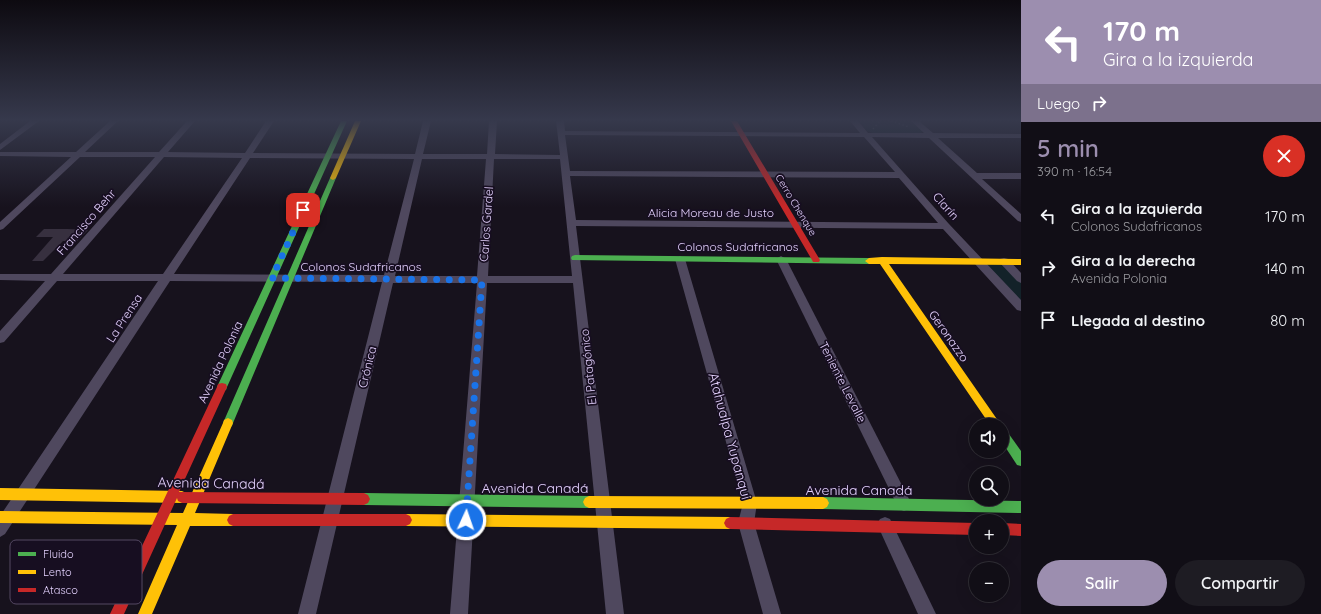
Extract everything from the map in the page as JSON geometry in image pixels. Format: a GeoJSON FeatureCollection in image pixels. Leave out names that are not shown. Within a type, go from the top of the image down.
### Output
{"type":"FeatureCollection","features":[{"type":"Feature","properties":{"kind":"main road","name":"Avenida Polonia"},"geometry":{"type":"LineString","coordinates":[[142,561],[331,150]]}},
{"type":"Feature","properties":{"kind":"main road"},"geometry":{"type":"LineString","coordinates":[[145,614],[345,150]]}},
{"type":"Feature","properties":{"kind":"main road","name":"Cerro Chenque"},"geometry":{"type":"LineString","coordinates":[[751,150],[816,260]]}},
{"type":"Feature","properties":{"kind":"main road","name":"Colonos Sudafricanos"},"geometry":{"type":"LineString","coordinates":[[575,258],[1021,262]]}},
{"type":"Feature","properties":{"kind":"main road","name":"Geronazzo"},"geometry":{"type":"LineString","coordinates":[[882,260],[991,418]]}},
{"type":"Feature","properties":{"kind":"main road"},"geometry":{"type":"LineString","coordinates":[[1009,443],[1021,461]]}},
{"type":"Feature","properties":{"kind":"main road","name":"Avenida Canadá"},"geometry":{"type":"LineString","coordinates":[[0,494],[467,501],[904,504],[1017,509]]}},
{"type":"Feature","properties":{"kind":"main road"},"geometry":{"type":"LineString","coordinates":[[4,516],[330,521],[466,520],[746,523],[969,529]]}},
{"type":"Feature","properties":{"kind":"main road"},"geometry":{"type":"LineString","coordinates":[[1009,529],[1021,530]]}},
{"type":"Feature","properties":{"kind":"main road","name":"Avenida Polonia"},"geometry":{"type":"LineString","coordinates":[[117,614],[122,604]]}},
{"type":"Feature","properties":{"kind":"street"},"geometry":{"type":"LineString","coordinates":[[0,227],[83,150]]}},
{"type":"Feature","properties":{"kind":"street","name":"Francisco Behr"},"geometry":{"type":"LineString","coordinates":[[0,339],[166,150]]}},
{"type":"Feature","properties":{"kind":"street","name":"La Prensa"},"geometry":{"type":"LineString","coordinates":[[0,529],[4,516],[23,494],[251,150]]}},
{"type":"Feature","properties":{"kind":"street","name":"Crónica"},"geometry":{"type":"LineString","coordinates":[[307,614],[420,150]]}},
{"type":"Feature","properties":{"kind":"street","name":"Carlos Gardel"},"geometry":{"type":"LineString","coordinates":[[459,614],[491,150]]}},
{"type":"Feature","properties":{"kind":"street","name":"El Patagónico"},"geometry":{"type":"LineString","coordinates":[[563,150],[615,614]]}},
{"type":"Feature","properties":{"kind":"street","name":"Clarín"},"geometry":{"type":"LineString","coordinates":[[881,150],[946,226],[1021,307]]}},
{"type":"Feature","properties":{"kind":"street"},"geometry":{"type":"LineString","coordinates":[[947,150],[1021,219]]}},
{"type":"Feature","properties":{"kind":"street"},"geometry":{"type":"LineString","coordinates":[[0,154],[564,157]]}},
{"type":"Feature","properties":{"kind":"street"},"geometry":{"type":"LineString","coordinates":[[565,173],[902,175]]}},
{"type":"Feature","properties":{"kind":"street"},"geometry":{"type":"LineString","coordinates":[[975,176],[1021,176]]}},
{"type":"Feature","properties":{"kind":"street","name":"Alicia Moreau de Justo"},"geometry":{"type":"LineString","coordinates":[[571,223],[946,226]]}},
{"type":"Feature","properties":{"kind":"street","name":"Atahualpa Yupanqui"},"geometry":{"type":"LineString","coordinates":[[680,259],[750,503],[746,523],[772,614]]}},
{"type":"Feature","properties":{"kind":"street","name":"Teniente Levalle"},"geometry":{"type":"LineString","coordinates":[[781,260],[904,504]]}},
{"type":"Feature","properties":{"kind":"street"},"geometry":{"type":"LineString","coordinates":[[1004,261],[1021,279]]}},
{"type":"Feature","properties":{"kind":"street","name":"Colonos Sudafricanos"},"geometry":{"type":"LineString","coordinates":[[0,277],[578,280]]}},
{"type":"Feature","properties":{"kind":"street"},"geometry":{"type":"LineString","coordinates":[[875,504],[927,614]]}},
{"type":"Feature","properties":{"kind":"shaded area"},"geometry":{"type":"Polygon","coordinates":[[[1004,261],[1021,279],[1021,307],[980,262],[1004,261]]]}},
{"type":"Feature","properties":{"kind":"building"},"geometry":{"type":"Polygon","coordinates":[[[44,229],[88,230],[77,241],[63,241],[43,261],[32,261],[53,237],[36,237],[44,229]]]}},
{"type":"Feature","properties":{"kind":"traffic: fast"},"geometry":{"type":"LineString","coordinates":[[222,387],[331,150]]}},
{"type":"Feature","properties":{"kind":"traffic: fast"},"geometry":{"type":"LineString","coordinates":[[228,423],[333,178]]}},
{"type":"Feature","properties":{"kind":"traffic: fast"},"geometry":{"type":"LineString","coordinates":[[575,258],[869,261]]}},
{"type":"Feature","properties":{"kind":"traffic: fast"},"geometry":{"type":"LineString","coordinates":[[1009,443],[1021,461]]}},
{"type":"Feature","properties":{"kind":"traffic: fast"},"geometry":{"type":"LineString","coordinates":[[364,499],[589,502]]}},
{"type":"Feature","properties":{"kind":"traffic: fast"},"geometry":{"type":"LineString","coordinates":[[823,503],[1021,507]]}},
{"type":"Feature","properties":{"kind":"traffic: slow"},"geometry":{"type":"LineString","coordinates":[[333,178],[345,150]]}},
{"type":"Feature","properties":{"kind":"traffic: slow"},"geometry":{"type":"LineString","coordinates":[[882,260],[991,418]]}},
{"type":"Feature","properties":{"kind":"traffic: slow"},"geometry":{"type":"LineString","coordinates":[[869,261],[1021,262]]}},
{"type":"Feature","properties":{"kind":"traffic: slow"},"geometry":{"type":"LineString","coordinates":[[145,614],[228,423]]}},
{"type":"Feature","properties":{"kind":"traffic: slow"},"geometry":{"type":"LineString","coordinates":[[0,494],[182,497]]}},
{"type":"Feature","properties":{"kind":"traffic: slow"},"geometry":{"type":"LineString","coordinates":[[589,502],[823,503]]}},
{"type":"Feature","properties":{"kind":"traffic: slow"},"geometry":{"type":"LineString","coordinates":[[0,517],[233,520]]}},
{"type":"Feature","properties":{"kind":"traffic: slow"},"geometry":{"type":"LineString","coordinates":[[406,520],[730,523]]}},
{"type":"Feature","properties":{"kind":"traffic: jam"},"geometry":{"type":"LineString","coordinates":[[751,150],[816,260]]}},
{"type":"Feature","properties":{"kind":"traffic: jam"},"geometry":{"type":"LineString","coordinates":[[142,560],[222,387]]}},
{"type":"Feature","properties":{"kind":"traffic: jam"},"geometry":{"type":"LineString","coordinates":[[182,497],[364,499]]}},
{"type":"Feature","properties":{"kind":"traffic: jam"},"geometry":{"type":"LineString","coordinates":[[233,520],[406,520]]}},
{"type":"Feature","properties":{"kind":"traffic: jam"},"geometry":{"type":"LineString","coordinates":[[730,523],[969,529]]}},
{"type":"Feature","properties":{"kind":"traffic: jam"},"geometry":{"type":"LineString","coordinates":[[1009,529],[1021,530]]}},
{"type":"Feature","properties":{"kind":"traffic: jam"},"geometry":{"type":"LineString","coordinates":[[117,614],[122,604]]}},
{"type":"Feature","properties":{"kind":"route"},"geometry":{"type":"LineString","coordinates":[[303,210],[272,278],[482,280],[466,520]]}}]}
